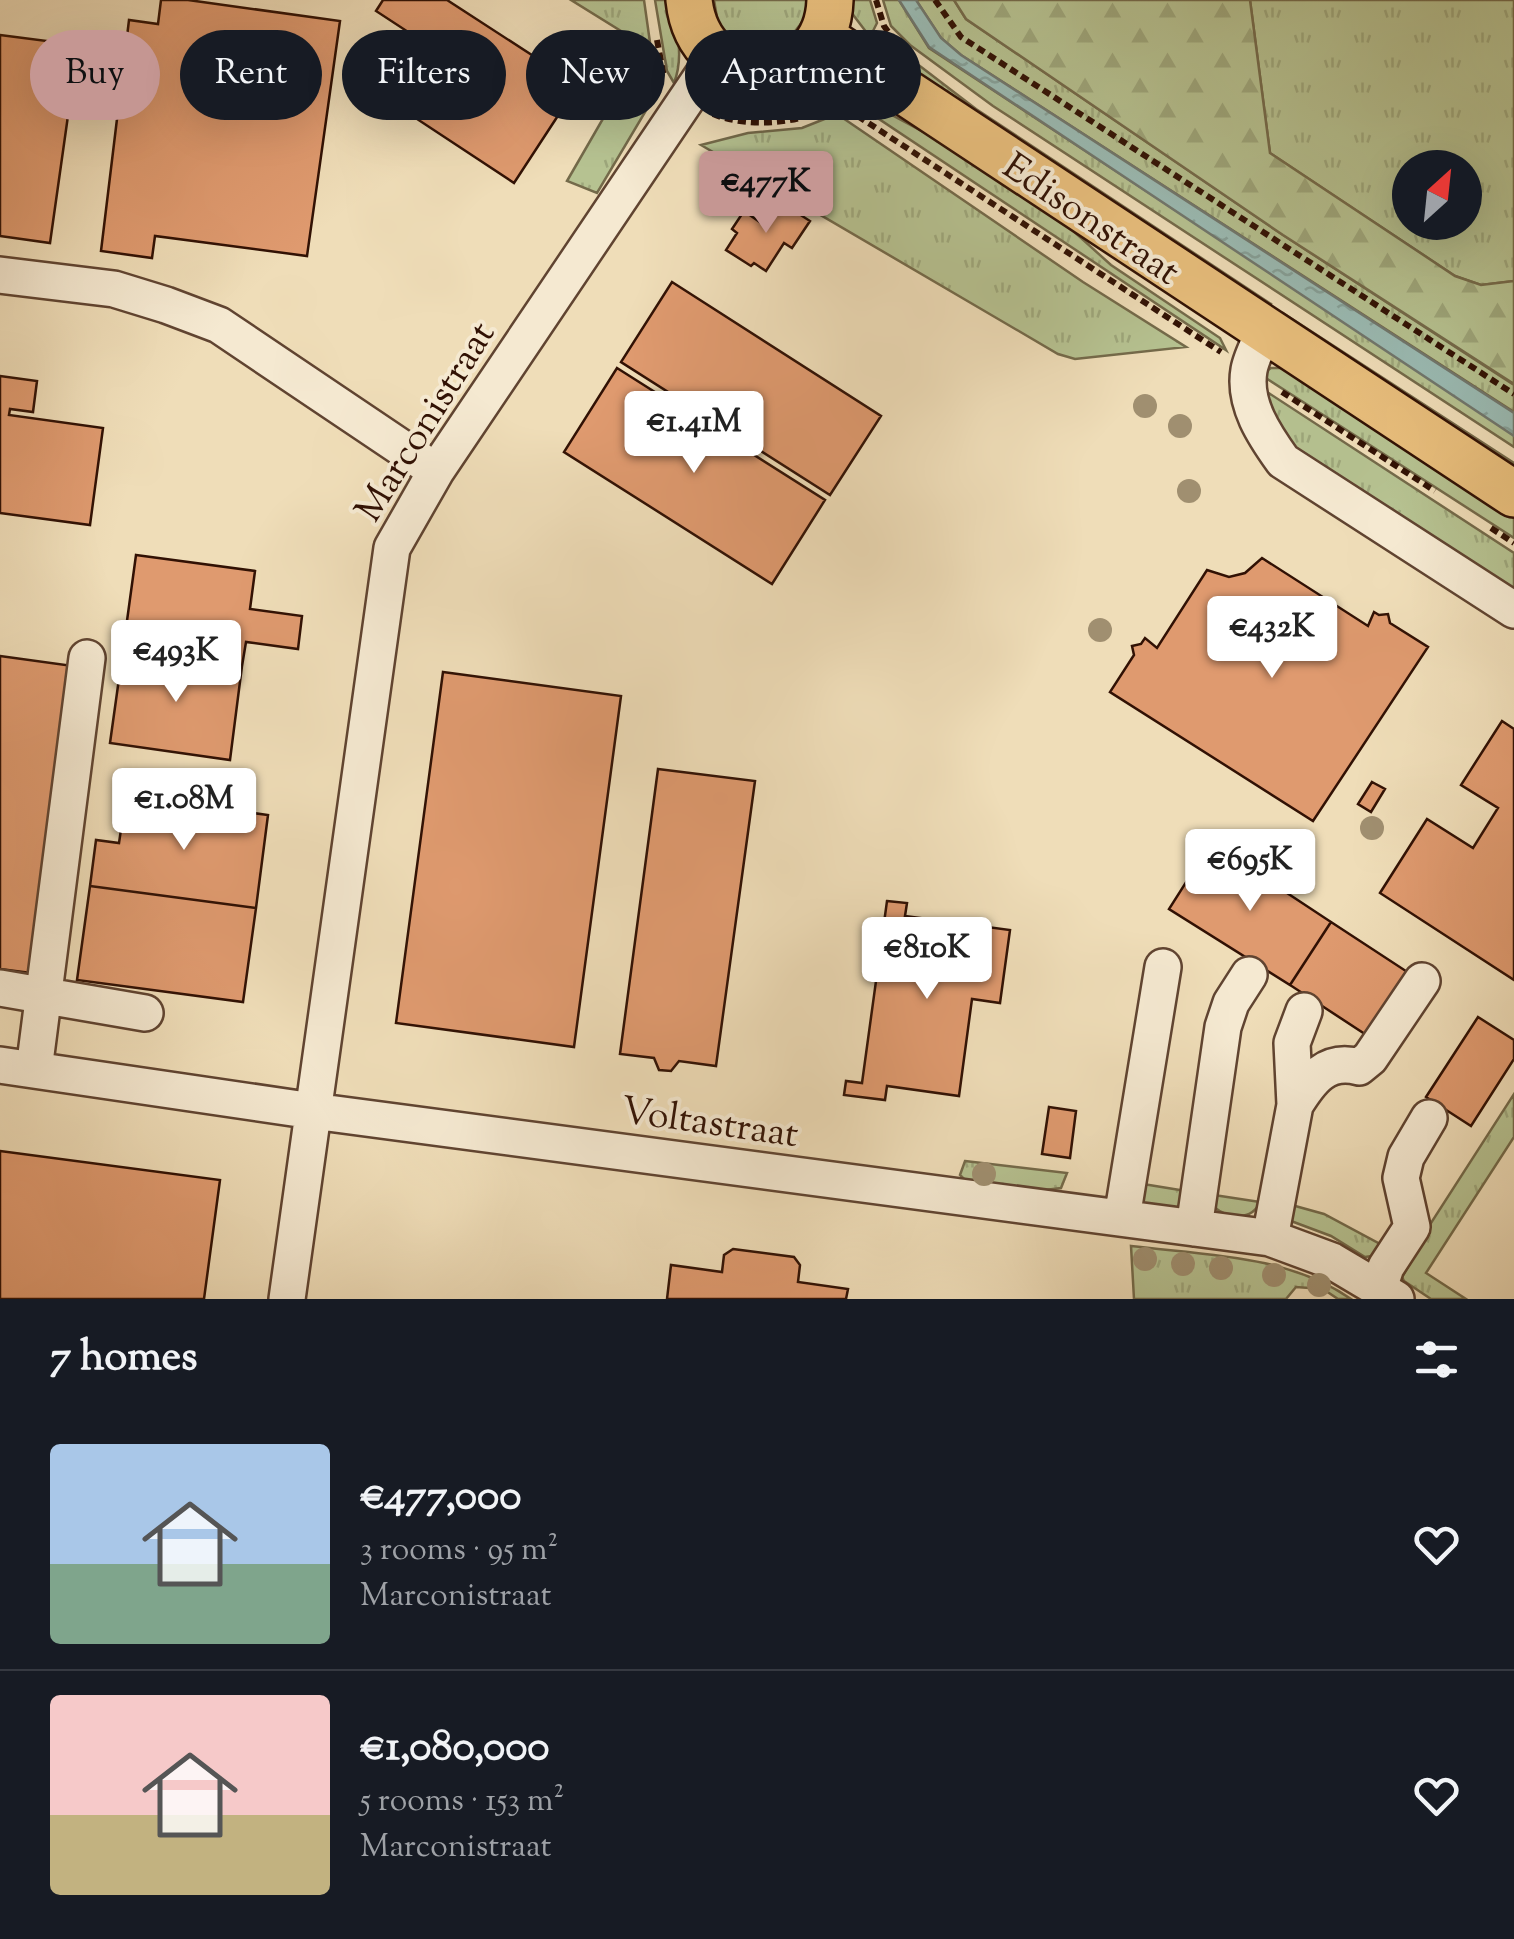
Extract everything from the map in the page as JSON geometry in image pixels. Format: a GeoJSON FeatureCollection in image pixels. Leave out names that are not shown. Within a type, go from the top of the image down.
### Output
{"type":"FeatureCollection","features":[{"type":"Feature","properties":{"kind":"main road"},"geometry":{"type":"LineString","coordinates":[[689,0],[695,30]]}},
{"type":"Feature","properties":{"kind":"main road","name":"Edisonstraat"},"geometry":{"type":"LineString","coordinates":[[826,19],[1256,351],[1497,508]]}},
{"type":"Feature","properties":{"kind":"street","name":"Marconistraat"},"geometry":{"type":"LineString","coordinates":[[287,1299],[392,548],[436,471],[685,99]]}},
{"type":"Feature","properties":{"kind":"street"},"geometry":{"type":"LineString","coordinates":[[0,274],[114,289],[219,326],[436,471]]}},
{"type":"Feature","properties":{"kind":"street"},"geometry":{"type":"LineString","coordinates":[[1256,351],[1250,394],[1260,428],[1283,461],[1514,610]]}},
{"type":"Feature","properties":{"kind":"street"},"geometry":{"type":"LineString","coordinates":[[17,1068],[44,995],[87,658]]}},
{"type":"Feature","properties":{"kind":"street"},"geometry":{"type":"LineString","coordinates":[[1122,1218],[1163,967]]}},
{"type":"Feature","properties":{"kind":"street"},"geometry":{"type":"LineString","coordinates":[[1194,1228],[1223,1027],[1231,1003],[1249,975]]}},
{"type":"Feature","properties":{"kind":"street"},"geometry":{"type":"LineString","coordinates":[[1296,1104],[1309,1083],[1328,1066],[1344,1063],[1360,1067],[1370,1058],[1422,981]]}},
{"type":"Feature","properties":{"kind":"street"},"geometry":{"type":"LineString","coordinates":[[0,988],[145,1013]]}},
{"type":"Feature","properties":{"kind":"street"},"geometry":{"type":"LineString","coordinates":[[1270,1238],[1296,1104],[1292,1042],[1304,1010]]}},
{"type":"Feature","properties":{"kind":"street","name":"Voltastraat"},"geometry":{"type":"LineString","coordinates":[[17,1068],[1270,1238],[1332,1262],[1388,1293]]}},
{"type":"Feature","properties":{"kind":"street"},"geometry":{"type":"LineString","coordinates":[[1388,1293],[1386,1267],[1412,1226],[1400,1178],[1406,1157],[1428,1118]]}},
{"type":"Feature","properties":{"kind":"path"},"geometry":{"type":"LineString","coordinates":[[876,0],[884,26]]}},
{"type":"Feature","properties":{"kind":"path"},"geometry":{"type":"LineString","coordinates":[[935,0],[962,36],[1514,394]]}},
{"type":"Feature","properties":{"kind":"path","name":"Edisonstraat"},"geometry":{"type":"LineString","coordinates":[[866,120],[1256,351],[1448,500]]}},
{"type":"Feature","properties":{"kind":"path"},"geometry":{"type":"LineString","coordinates":[[1497,508],[1514,543]]}},
{"type":"Feature","properties":{"kind":"green space"},"geometry":{"type":"Polygon","coordinates":[[[571,0],[644,0],[648,30],[619,30],[571,0]]]}},
{"type":"Feature","properties":{"kind":"green space"},"geometry":{"type":"Polygon","coordinates":[[[655,0],[674,0],[679,52],[674,83],[667,71],[665,30],[660,30],[655,0]]]}},
{"type":"Feature","properties":{"kind":"green space"},"geometry":{"type":"Polygon","coordinates":[[[714,0],[810,0],[806,17],[796,30],[719,29],[714,0]]]}},
{"type":"Feature","properties":{"kind":"green space"},"geometry":{"type":"Polygon","coordinates":[[[846,0],[870,0],[877,23],[874,30],[865,30],[846,0]]]}},
{"type":"Feature","properties":{"kind":"green space"},"geometry":{"type":"Polygon","coordinates":[[[883,0],[899,0],[918,30],[895,30],[883,0]]]}},
{"type":"Feature","properties":{"kind":"green space"},"geometry":{"type":"Polygon","coordinates":[[[916,0],[954,0],[966,19],[1283,235],[1514,385],[1514,412],[961,55],[941,38],[916,0]]]}},
{"type":"Feature","properties":{"kind":"green space"},"geometry":{"type":"Polygon","coordinates":[[[954,0],[1250,0],[1270,153],[1392,234],[1392,240],[1401,240],[1455,276],[1481,285],[1514,281],[1514,384],[1283,235],[966,19],[954,0]]]}},
{"type":"Feature","properties":{"kind":"green space"},"geometry":{"type":"Polygon","coordinates":[[[1250,0],[1514,0],[1514,281],[1481,285],[1455,276],[1401,240],[1482,240],[1482,150],[1392,150],[1392,234],[1270,153],[1250,0]]]}},
{"type":"Feature","properties":{"kind":"green space"},"geometry":{"type":"Polygon","coordinates":[[[921,35],[929,48],[1514,433],[1514,447],[993,106],[921,53],[921,35]]]}},
{"type":"Feature","properties":{"kind":"green space"},"geometry":{"type":"Polygon","coordinates":[[[921,67],[976,109],[1271,304],[1266,313],[921,77],[921,67]]]}},
{"type":"Feature","properties":{"kind":"green space"},"geometry":{"type":"Polygon","coordinates":[[[602,120],[640,120],[597,193],[567,181],[602,120]]]}},
{"type":"Feature","properties":{"kind":"green space"},"geometry":{"type":"Polygon","coordinates":[[[822,120],[846,120],[1083,282],[1186,347],[1075,359],[1058,354],[701,145],[748,133],[802,128],[822,120]]]}},
{"type":"Feature","properties":{"kind":"green space"},"geometry":{"type":"Polygon","coordinates":[[[881,120],[901,120],[955,149],[1060,219],[1111,265],[1220,338],[1226,350],[881,120]]]}},
{"type":"Feature","properties":{"kind":"green space"},"geometry":{"type":"Polygon","coordinates":[[[1283,313],[1514,463],[1514,472],[1279,319],[1283,313]]]}},
{"type":"Feature","properties":{"kind":"green space"},"geometry":{"type":"Polygon","coordinates":[[[1271,368],[1283,368],[1514,516],[1514,538],[1261,375],[1271,368]]]}},
{"type":"Feature","properties":{"kind":"green space"},"geometry":{"type":"Polygon","coordinates":[[[1261,388],[1514,553],[1514,597],[1287,448],[1261,388]]]}},
{"type":"Feature","properties":{"kind":"green space"},"geometry":{"type":"Polygon","coordinates":[[[1514,1094],[1514,1137],[1426,1273],[1466,1299],[1431,1299],[1402,1277],[1413,1258],[1411,1254],[1514,1094]]]}},
{"type":"Feature","properties":{"kind":"green space"},"geometry":{"type":"Polygon","coordinates":[[[965,1161],[1067,1173],[1061,1188],[1045,1190],[965,1180],[960,1175],[965,1161]]]}},
{"type":"Feature","properties":{"kind":"green space"},"geometry":{"type":"Polygon","coordinates":[[[1137,1183],[1186,1191],[1180,1208],[1144,1203],[1136,1194],[1137,1183]]]}},
{"type":"Feature","properties":{"kind":"green space"},"geometry":{"type":"Polygon","coordinates":[[[1214,1195],[1260,1202],[1246,1215],[1233,1216],[1214,1207],[1214,1195]]]}},
{"type":"Feature","properties":{"kind":"green space"},"geometry":{"type":"Polygon","coordinates":[[[1288,1204],[1324,1214],[1380,1244],[1372,1256],[1365,1257],[1331,1236],[1291,1221],[1288,1204]]]}},
{"type":"Feature","properties":{"kind":"green space"},"geometry":{"type":"Polygon","coordinates":[[[1131,1246],[1273,1265],[1327,1284],[1351,1299],[1338,1299],[1323,1289],[1296,1287],[1286,1299],[1134,1299],[1131,1246]]]}},
{"type":"Feature","properties":{"kind":"water"},"geometry":{"type":"Polygon","coordinates":[[[899,0],[916,0],[941,38],[961,55],[1514,413],[1514,436],[929,47],[899,0]]]}},
{"type":"Feature","properties":{"kind":"building"},"geometry":{"type":"Polygon","coordinates":[[[161,0],[188,0],[340,21],[307,256],[155,236],[152,258],[101,251],[117,120],[160,120],[160,30],[128,30],[129,20],[158,24],[161,0]]]}},
{"type":"Feature","properties":{"kind":"building"},"geometry":{"type":"Polygon","coordinates":[[[383,0],[447,0],[493,30],[405,30],[376,11],[383,0]]]}},
{"type":"Feature","properties":{"kind":"building"},"geometry":{"type":"Polygon","coordinates":[[[0,35],[30,39],[30,120],[67,120],[50,243],[0,236],[0,35]]]}},
{"type":"Feature","properties":{"kind":"building"},"geometry":{"type":"Polygon","coordinates":[[[506,38],[526,51],[526,120],[555,120],[514,183],[419,120],[506,120],[506,38]]]}},
{"type":"Feature","properties":{"kind":"building"},"geometry":{"type":"Polygon","coordinates":[[[779,201],[810,221],[792,248],[784,243],[766,271],[726,250],[737,233],[732,229],[744,211],[764,225],[779,201]]]}},
{"type":"Feature","properties":{"kind":"building"},"geometry":{"type":"Polygon","coordinates":[[[672,282],[881,416],[830,495],[621,362],[672,282]]]}},
{"type":"Feature","properties":{"kind":"building"},"geometry":{"type":"Polygon","coordinates":[[[617,368],[825,500],[772,584],[564,452],[617,368]]]}},
{"type":"Feature","properties":{"kind":"building"},"geometry":{"type":"Polygon","coordinates":[[[0,376],[37,381],[33,412],[10,409],[9,415],[103,428],[90,525],[0,513],[0,376]]]}},
{"type":"Feature","properties":{"kind":"building"},"geometry":{"type":"Polygon","coordinates":[[[136,555],[255,571],[250,609],[302,616],[298,649],[246,642],[242,666],[123,650],[136,555]]]}},
{"type":"Feature","properties":{"kind":"building"},"geometry":{"type":"Polygon","coordinates":[[[1262,558],[1368,626],[1374,612],[1388,614],[1390,623],[1428,647],[1313,821],[1110,692],[1134,655],[1132,646],[1141,644],[1145,638],[1157,648],[1207,570],[1229,577],[1245,573],[1262,558]]]}},
{"type":"Feature","properties":{"kind":"building"},"geometry":{"type":"Polygon","coordinates":[[[123,650],[242,666],[230,760],[110,743],[123,650]]]}},
{"type":"Feature","properties":{"kind":"building"},"geometry":{"type":"Polygon","coordinates":[[[0,656],[73,666],[31,973],[0,969],[0,656]]]}},
{"type":"Feature","properties":{"kind":"building"},"geometry":{"type":"Polygon","coordinates":[[[443,672],[621,696],[574,1047],[396,1023],[443,672]]]}},
{"type":"Feature","properties":{"kind":"building"},"geometry":{"type":"Polygon","coordinates":[[[1502,721],[1514,729],[1514,980],[1380,893],[1427,819],[1473,848],[1498,808],[1461,785],[1502,721]]]}},
{"type":"Feature","properties":{"kind":"building"},"geometry":{"type":"Polygon","coordinates":[[[658,769],[755,781],[716,1066],[679,1061],[671,1071],[659,1070],[654,1058],[620,1054],[658,769]]]}},
{"type":"Feature","properties":{"kind":"building"},"geometry":{"type":"Polygon","coordinates":[[[1372,782],[1385,789],[1371,812],[1358,804],[1372,782]]]}},
{"type":"Feature","properties":{"kind":"building"},"geometry":{"type":"Polygon","coordinates":[[[126,796],[268,815],[256,908],[90,886],[96,840],[119,843],[126,796]]]}},
{"type":"Feature","properties":{"kind":"building"},"geometry":{"type":"Polygon","coordinates":[[[1211,843],[1331,922],[1290,985],[1169,909],[1211,843]]]}},
{"type":"Feature","properties":{"kind":"building"},"geometry":{"type":"Polygon","coordinates":[[[90,886],[256,908],[243,1002],[77,980],[90,886]]]}},
{"type":"Feature","properties":{"kind":"building"},"geometry":{"type":"Polygon","coordinates":[[[887,901],[907,903],[905,916],[1010,930],[1000,1003],[972,999],[959,1096],[887,1086],[885,1100],[844,1095],[846,1081],[862,1083],[887,901]]]}},
{"type":"Feature","properties":{"kind":"building"},"geometry":{"type":"Polygon","coordinates":[[[1331,922],[1412,975],[1371,1038],[1290,985],[1331,922]]]}},
{"type":"Feature","properties":{"kind":"building"},"geometry":{"type":"Polygon","coordinates":[[[1478,1017],[1514,1040],[1514,1059],[1471,1126],[1426,1097],[1478,1017]]]}},
{"type":"Feature","properties":{"kind":"building"},"geometry":{"type":"Polygon","coordinates":[[[1049,1107],[1076,1111],[1070,1158],[1042,1154],[1049,1107]]]}},
{"type":"Feature","properties":{"kind":"building"},"geometry":{"type":"Polygon","coordinates":[[[0,1151],[220,1180],[204,1299],[0,1299],[0,1151]]]}},
{"type":"Feature","properties":{"kind":"building"},"geometry":{"type":"Polygon","coordinates":[[[733,1249],[794,1257],[800,1265],[798,1282],[848,1289],[846,1299],[667,1299],[671,1265],[722,1272],[724,1255],[733,1249]]]}}]}
